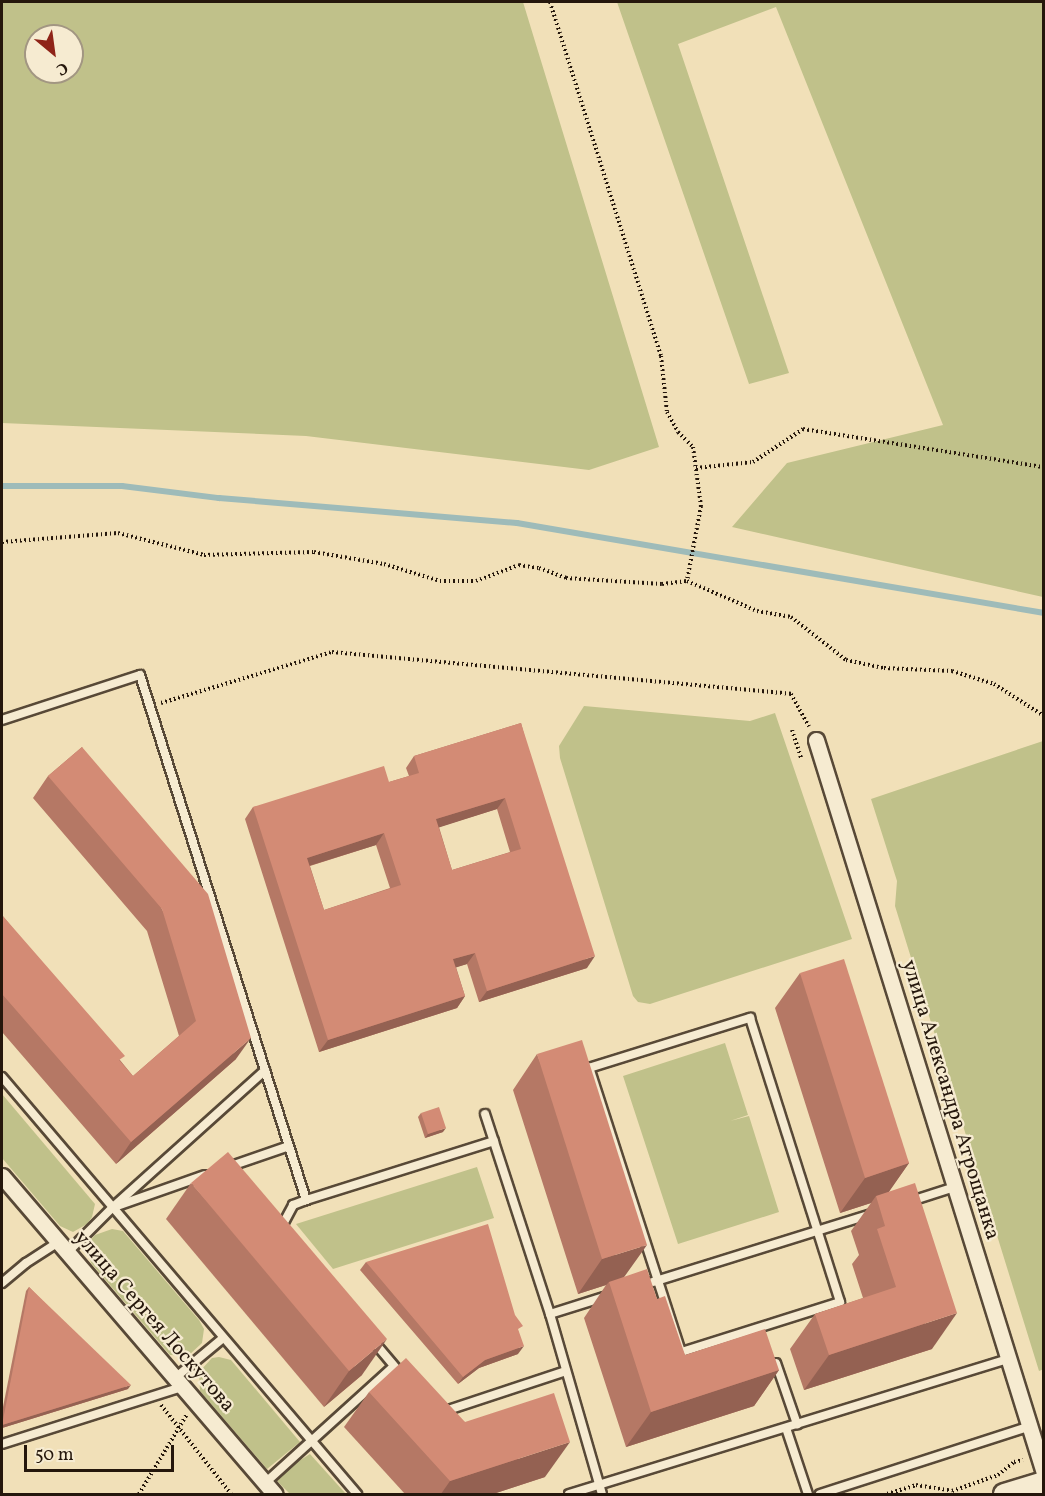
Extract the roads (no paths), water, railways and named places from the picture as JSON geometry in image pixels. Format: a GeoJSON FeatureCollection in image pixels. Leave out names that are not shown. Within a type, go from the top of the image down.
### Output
{"type":"FeatureCollection","features":[{"type":"Feature","properties":{"kind":"street","name":"улица Александра Атрощанка"},"geometry":{"type":"LineString","coordinates":[[816,740],[1044,1473]]}},
{"type":"Feature","properties":{"kind":"street","name":"улица Сергея Лоскутова"},"geometry":{"type":"LineString","coordinates":[[2,1176],[270,1489]]}},
{"type":"Feature","properties":{"kind":"street"},"geometry":{"type":"LineString","coordinates":[[1004,1494],[1044,1482]]}},
{"type":"Feature","properties":{"kind":"lane"},"geometry":{"type":"LineString","coordinates":[[2,720],[140,675],[306,1200]]}},
{"type":"Feature","properties":{"kind":"lane"},"geometry":{"type":"LineString","coordinates":[[750,1018],[817,1231],[840,1302],[681,1352],[589,1068],[750,1018]]}},
{"type":"Feature","properties":{"kind":"lane"},"geometry":{"type":"LineString","coordinates":[[2,1283],[26,1263],[63,1248],[112,1208],[265,1070]]}},
{"type":"Feature","properties":{"kind":"lane"},"geometry":{"type":"LineString","coordinates":[[2,1077],[357,1494]]}},
{"type":"Feature","properties":{"kind":"lane"},"geometry":{"type":"LineString","coordinates":[[485,1114],[550,1314],[602,1494]]}},
{"type":"Feature","properties":{"kind":"lane"},"geometry":{"type":"LineString","coordinates":[[283,1235],[282,1222],[294,1205],[494,1142]]}},
{"type":"Feature","properties":{"kind":"lane"},"geometry":{"type":"LineString","coordinates":[[222,1169],[289,1146]]}},
{"type":"Feature","properties":{"kind":"lane"},"geometry":{"type":"LineString","coordinates":[[112,1208],[211,1173]]}},
{"type":"Feature","properties":{"kind":"lane"},"geometry":{"type":"LineString","coordinates":[[902,1204],[955,1187]]}},
{"type":"Feature","properties":{"kind":"lane"},"geometry":{"type":"LineString","coordinates":[[647,1284],[881,1211]]}},
{"type":"Feature","properties":{"kind":"lane"},"geometry":{"type":"LineString","coordinates":[[550,1314],[614,1294]]}},
{"type":"Feature","properties":{"kind":"lane"},"geometry":{"type":"LineString","coordinates":[[764,1326],[768,1337]]}},
{"type":"Feature","properties":{"kind":"lane"},"geometry":{"type":"LineString","coordinates":[[364,1331],[408,1382]]}},
{"type":"Feature","properties":{"kind":"lane"},"geometry":{"type":"LineString","coordinates":[[2,1444],[154,1397],[179,1383],[223,1338]]}},
{"type":"Feature","properties":{"kind":"lane"},"geometry":{"type":"LineString","coordinates":[[775,1359],[797,1424]]}},
{"type":"Feature","properties":{"kind":"lane"},"geometry":{"type":"LineString","coordinates":[[569,1494],[1009,1359]]}},
{"type":"Feature","properties":{"kind":"lane"},"geometry":{"type":"LineString","coordinates":[[270,1489],[311,1441],[394,1366]]}},
{"type":"Feature","properties":{"kind":"lane"},"geometry":{"type":"LineString","coordinates":[[435,1414],[566,1371]]}},
{"type":"Feature","properties":{"kind":"lane"},"geometry":{"type":"LineString","coordinates":[[820,1494],[1030,1426]]}},
{"type":"Feature","properties":{"kind":"lane"},"geometry":{"type":"LineString","coordinates":[[786,1428],[808,1494]]}},
{"type":"Feature","properties":{"kind":"waterway"},"geometry":{"type":"LineString","coordinates":[[2,486],[122,486],[219,498],[517,523],[1044,613]]}}]}
